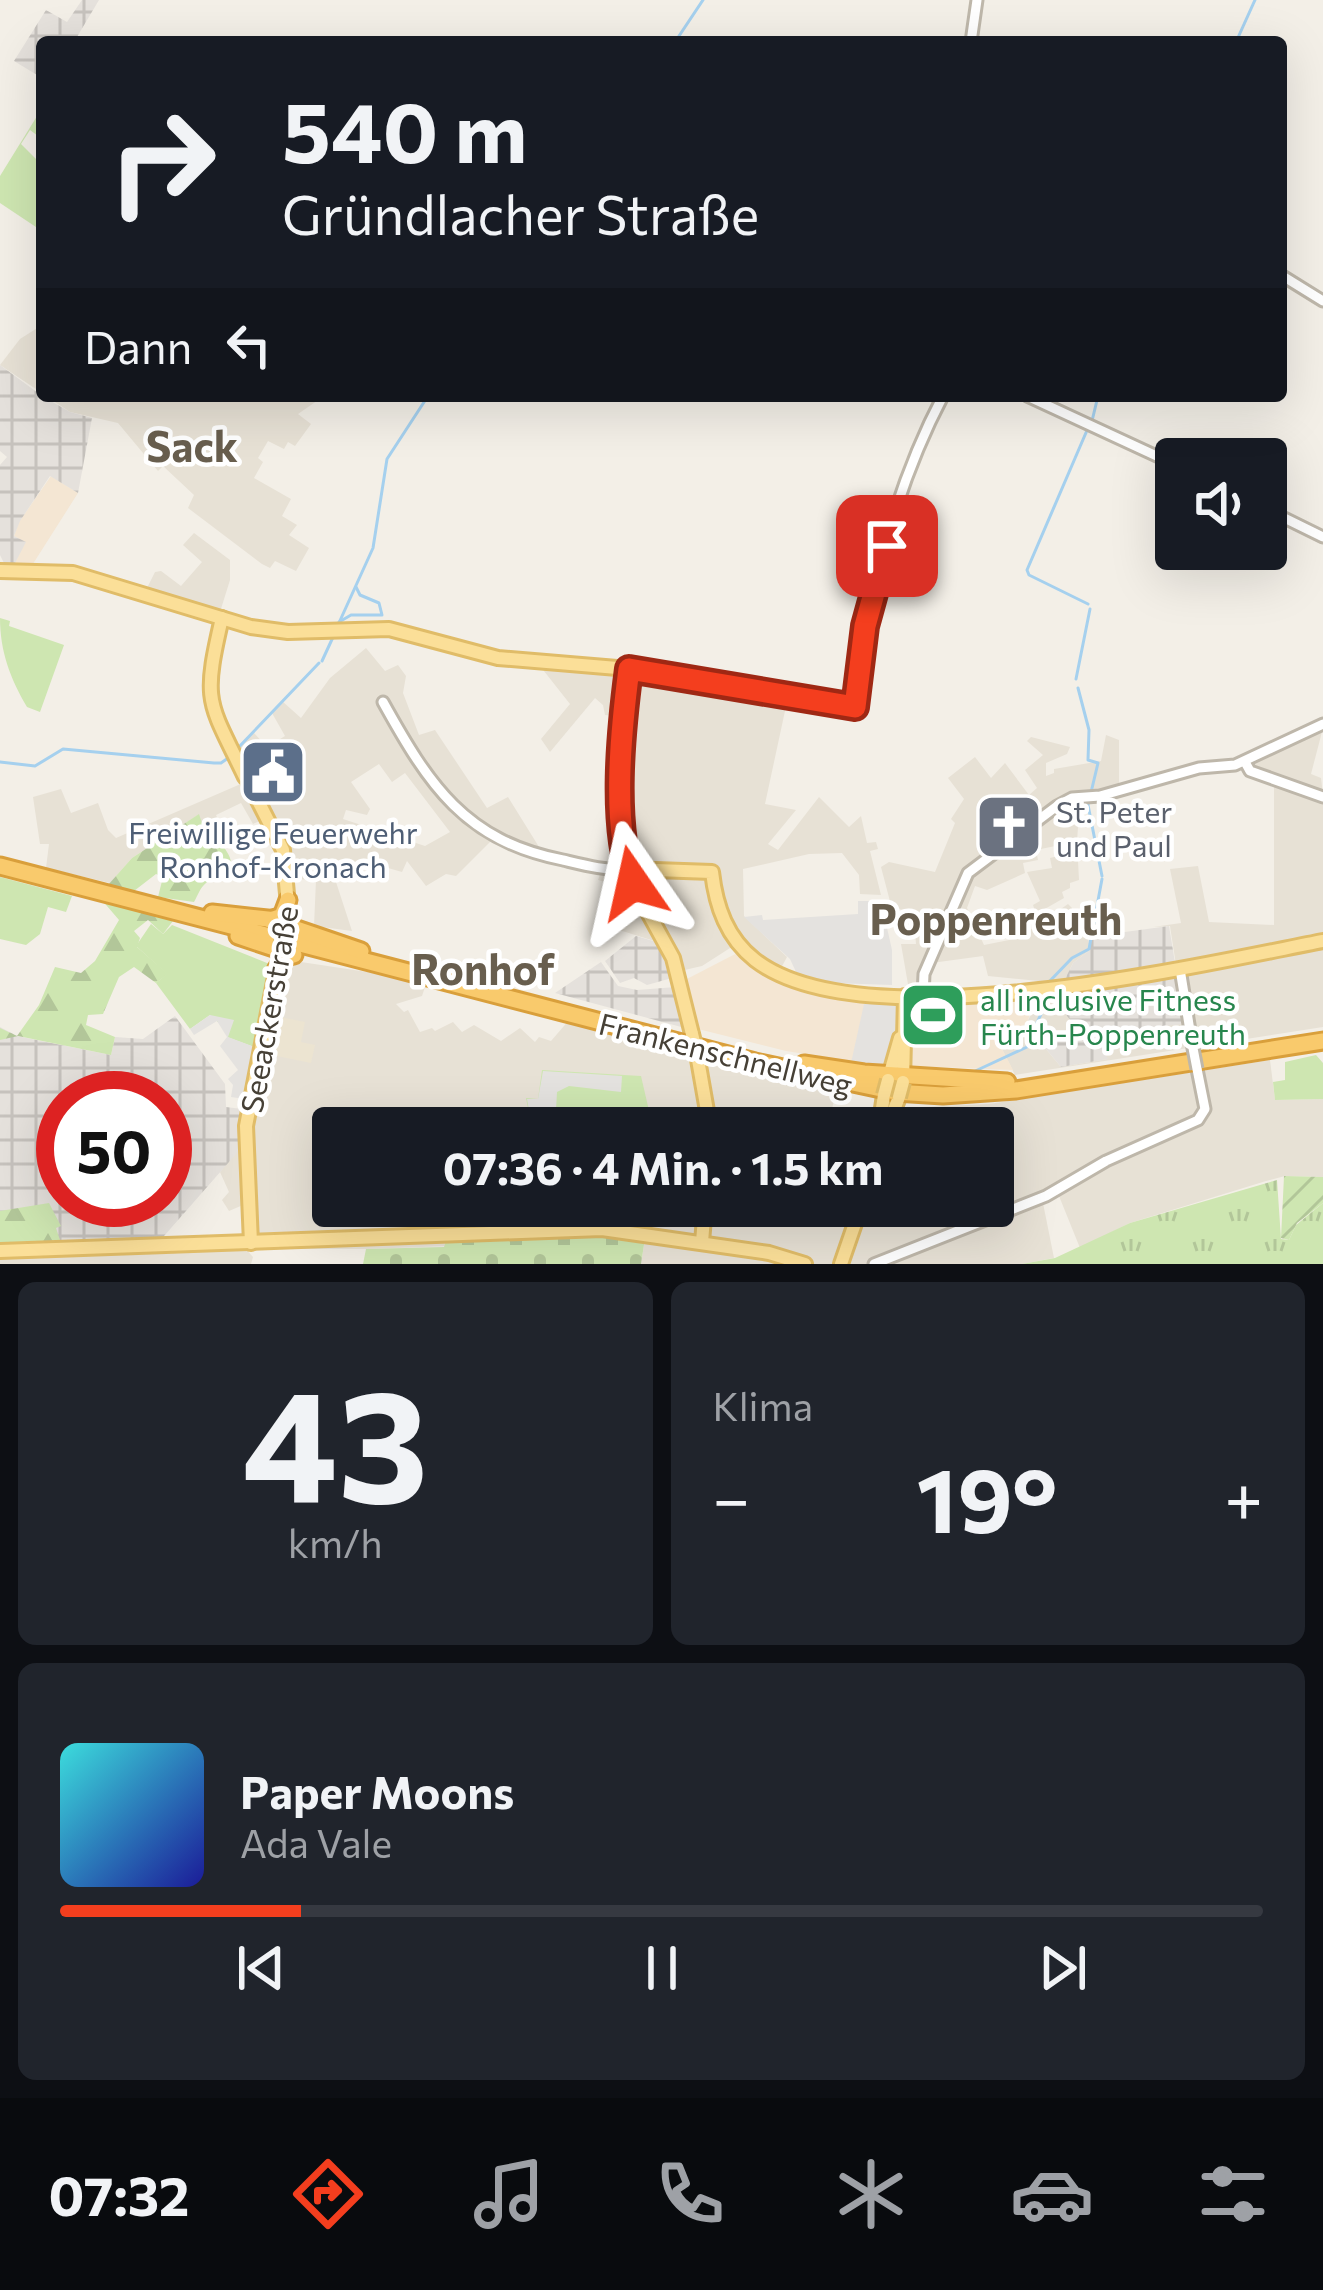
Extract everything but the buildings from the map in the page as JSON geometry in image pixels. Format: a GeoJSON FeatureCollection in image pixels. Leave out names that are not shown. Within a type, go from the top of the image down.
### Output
{"type":"FeatureCollection","features":[{"type":"Feature","properties":{"kind":"highway","name":"Frankenschnellweg"},"geometry":{"type":"LineString","coordinates":[[0,864],[859,1086],[980,1094],[1323,1039]]}},
{"type":"Feature","properties":{"kind":"highway"},"geometry":{"type":"LineString","coordinates":[[186,912],[286,919],[376,961]]}},
{"type":"Feature","properties":{"kind":"highway"},"geometry":{"type":"LineString","coordinates":[[186,912],[279,955],[376,961]]}},
{"type":"Feature","properties":{"kind":"highway","name":"Frankenschnellweg"},"geometry":{"type":"LineString","coordinates":[[376,961],[896,1087],[966,1089],[1055,1082]]}},
{"type":"Feature","properties":{"kind":"highway"},"geometry":{"type":"LineString","coordinates":[[748,1054],[893,1089],[966,1101],[1055,1082]]}},
{"type":"Feature","properties":{"kind":"highway"},"geometry":{"type":"LineString","coordinates":[[783,1069],[839,1090],[1055,1082]]}},
{"type":"Feature","properties":{"kind":"main road"},"geometry":{"type":"LineString","coordinates":[[0,571],[73,573],[222,618],[288,632],[389,629],[498,658],[629,669],[621,831],[634,874],[673,958],[706,1107]]}},
{"type":"Feature","properties":{"kind":"main road","name":"Seeackerstraße"},"geometry":{"type":"LineString","coordinates":[[222,618],[209,692],[214,717],[283,850],[286,919],[247,1121],[250,1244]]}},
{"type":"Feature","properties":{"kind":"main road"},"geometry":{"type":"LineString","coordinates":[[634,874],[712,872],[724,923],[759,963],[815,986],[902,995],[1052,989],[1323,941]]}},
{"type":"Feature","properties":{"kind":"main road"},"geometry":{"type":"LineString","coordinates":[[888,1107],[902,995]]}},
{"type":"Feature","properties":{"kind":"main road"},"geometry":{"type":"LineString","coordinates":[[702,1242],[703,1227]]}},
{"type":"Feature","properties":{"kind":"main road"},"geometry":{"type":"LineString","coordinates":[[847,1261],[857,1227]]}},
{"type":"Feature","properties":{"kind":"main road"},"geometry":{"type":"LineString","coordinates":[[0,1251],[593,1229],[702,1242],[805,1264]]}},
{"type":"Feature","properties":{"kind":"street"},"geometry":{"type":"LineString","coordinates":[[972,36],[977,0]]}},
{"type":"Feature","properties":{"kind":"street"},"geometry":{"type":"LineString","coordinates":[[1287,279],[1323,301]]}},
{"type":"Feature","properties":{"kind":"street"},"geometry":{"type":"LineString","coordinates":[[629,669],[855,707],[865,626],[909,469],[940,402]]}},
{"type":"Feature","properties":{"kind":"street"},"geometry":{"type":"LineString","coordinates":[[1040,402],[1155,455]]}},
{"type":"Feature","properties":{"kind":"street"},"geometry":{"type":"LineString","coordinates":[[1287,519],[1323,537]]}},
{"type":"Feature","properties":{"kind":"street"},"geometry":{"type":"LineString","coordinates":[[383,702],[419,762],[482,831],[550,858],[634,874]]}},
{"type":"Feature","properties":{"kind":"street"},"geometry":{"type":"LineString","coordinates":[[923,996],[924,974],[968,873],[1057,806],[1178,773],[1245,762],[1323,724]]}},
{"type":"Feature","properties":{"kind":"street"},"geometry":{"type":"LineString","coordinates":[[1245,762],[1252,772],[1323,797]]}},
{"type":"Feature","properties":{"kind":"street"},"geometry":{"type":"LineString","coordinates":[[874,1264],[1046,1196],[1106,1161],[1196,1121],[1204,1111],[1180,969]]}},
{"type":"Feature","properties":{"kind":"shaded area"},"geometry":{"type":"Polygon","coordinates":[[[82,0],[99,0],[78,36],[36,36],[36,74],[14,61],[46,10],[67,22],[82,0]]]}},
{"type":"Feature","properties":{"kind":"shaded area"},"geometry":{"type":"Polygon","coordinates":[[[36,329],[36,389],[0,365],[20,339],[36,329]]]}},
{"type":"Feature","properties":{"kind":"shaded area"},"geometry":{"type":"Polygon","coordinates":[[[0,365],[36,392],[36,402],[52,402],[92,418],[78,493],[50,476],[20,521],[14,536],[26,542],[14,565],[5,565],[0,555],[0,465],[7,457],[0,451],[0,365]]]}},
{"type":"Feature","properties":{"kind":"shaded area"},"geometry":{"type":"Polygon","coordinates":[[[55,402],[315,402],[298,414],[311,424],[295,446],[288,442],[284,449],[268,441],[254,478],[291,499],[282,516],[297,525],[289,535],[309,548],[296,571],[275,561],[270,568],[262,564],[188,508],[194,495],[163,466],[158,471],[118,423],[70,412],[55,402]]]}},
{"type":"Feature","properties":{"kind":"shaded area"},"geometry":{"type":"Polygon","coordinates":[[[51,476],[78,493],[31,567],[14,565],[25,542],[14,536],[19,522],[51,476]]]}},
{"type":"Feature","properties":{"kind":"shaded area"},"geometry":{"type":"Polygon","coordinates":[[[194,533],[230,560],[230,580],[220,612],[145,592],[155,572],[161,571],[181,586],[202,562],[183,545],[194,533]]]}},
{"type":"Feature","properties":{"kind":"shaded area"},"geometry":{"type":"Polygon","coordinates":[[[366,648],[385,671],[398,665],[406,676],[403,693],[419,735],[435,730],[487,808],[508,797],[544,855],[494,838],[456,876],[446,874],[426,886],[407,861],[402,872],[360,860],[352,866],[347,860],[340,864],[335,858],[341,878],[336,882],[352,931],[314,926],[316,880],[293,879],[266,818],[253,824],[241,803],[216,815],[225,834],[206,836],[198,815],[132,858],[110,883],[46,868],[49,844],[40,844],[33,797],[61,789],[71,813],[98,803],[116,838],[247,785],[252,778],[234,751],[254,733],[267,747],[285,736],[272,713],[282,701],[301,718],[330,678],[366,648]],[[379,764],[351,782],[370,809],[367,815],[346,810],[343,819],[425,846],[450,832],[405,773],[392,782],[379,764]]]}},
{"type":"Feature","properties":{"kind":"shaded area"},"geometry":{"type":"Polygon","coordinates":[[[540,666],[627,670],[621,717],[605,715],[595,698],[550,752],[541,739],[570,704],[540,666]]]}},
{"type":"Feature","properties":{"kind":"shaded area"},"geometry":{"type":"Polygon","coordinates":[[[634,671],[788,697],[765,804],[796,810],[768,844],[778,850],[819,797],[849,827],[861,816],[867,843],[876,842],[878,849],[870,851],[881,895],[860,894],[859,875],[842,853],[809,854],[743,869],[744,916],[787,957],[780,970],[741,941],[702,966],[680,971],[627,858],[624,742],[634,671]]]}},
{"type":"Feature","properties":{"kind":"shaded area"},"geometry":{"type":"Polygon","coordinates":[[[1323,728],[1311,774],[1321,778],[1323,795],[1323,1027],[1015,1075],[1001,1047],[1027,1022],[1049,982],[988,976],[983,956],[924,964],[915,992],[909,990],[901,944],[916,944],[913,910],[892,909],[881,867],[889,862],[935,872],[955,823],[951,819],[964,799],[948,778],[975,757],[991,778],[1005,763],[1029,795],[1037,788],[1025,770],[1043,755],[1027,741],[1031,737],[1070,747],[1067,754],[1046,763],[1046,776],[1054,769],[1101,761],[1106,735],[1119,740],[1119,789],[1080,796],[1079,880],[1062,892],[1064,898],[1036,914],[1033,905],[1040,901],[1027,872],[1052,868],[1050,858],[1067,854],[1065,844],[1036,850],[1038,860],[1023,863],[1025,873],[987,890],[975,886],[967,908],[984,945],[1019,938],[1068,904],[1072,908],[1074,938],[1088,937],[1090,950],[1073,963],[1063,983],[1049,992],[1075,1025],[1046,1049],[1061,1067],[1107,1059],[1094,1037],[1163,1032],[1163,1026],[1185,1023],[1170,926],[1153,927],[1181,923],[1170,869],[1198,866],[1209,922],[1274,925],[1274,783],[1241,765],[1323,728]]]}},
{"type":"Feature","properties":{"kind":"shaded area"},"geometry":{"type":"Polygon","coordinates":[[[602,869],[623,871],[664,944],[603,925],[609,883],[598,880],[602,869]]]}},
{"type":"Feature","properties":{"kind":"shaded area"},"geometry":{"type":"Polygon","coordinates":[[[858,901],[881,901],[892,950],[892,985],[832,983],[797,974],[790,959],[744,917],[858,914],[858,901]]]}},
{"type":"Feature","properties":{"kind":"shaded area"},"geometry":{"type":"Polygon","coordinates":[[[1169,926],[1185,1024],[1164,1026],[1164,1032],[1096,1037],[1108,1059],[1061,1067],[1046,1049],[1075,1026],[1048,992],[1063,983],[1073,963],[1090,950],[1088,937],[1169,926]]]}},
{"type":"Feature","properties":{"kind":"shaded area"},"geometry":{"type":"Polygon","coordinates":[[[636,936],[664,944],[672,978],[647,985],[634,978],[620,983],[605,961],[636,936]]]}},
{"type":"Feature","properties":{"kind":"shaded area"},"geometry":{"type":"Polygon","coordinates":[[[741,951],[764,968],[896,1002],[898,1032],[888,1067],[786,1051],[694,1028],[683,981],[741,951]]]}},
{"type":"Feature","properties":{"kind":"shaded area"},"geometry":{"type":"Polygon","coordinates":[[[301,962],[427,981],[422,996],[396,1004],[408,1010],[420,1032],[453,1022],[462,1032],[474,1025],[501,1041],[520,1028],[535,1042],[539,1037],[551,1041],[570,1019],[836,1093],[832,1107],[312,1107],[312,1227],[854,1227],[844,1264],[641,1264],[645,1239],[254,1249],[250,1202],[229,1211],[222,1200],[229,1192],[220,1172],[239,1148],[246,1147],[272,965],[301,962]]]}},
{"type":"Feature","properties":{"kind":"shaded area"},"geometry":{"type":"Polygon","coordinates":[[[601,962],[618,986],[637,990],[676,987],[685,1028],[555,993],[601,962]]]}},
{"type":"Feature","properties":{"kind":"shaded area"},"geometry":{"type":"Polygon","coordinates":[[[1033,993],[1027,1022],[1001,1047],[1013,1070],[910,1066],[908,1002],[1033,993]]]}},
{"type":"Feature","properties":{"kind":"shaded area"},"geometry":{"type":"Polygon","coordinates":[[[864,1004],[896,1006],[896,1037],[884,1067],[851,1063],[864,1004]]]}},
{"type":"Feature","properties":{"kind":"shaded area"},"geometry":{"type":"Polygon","coordinates":[[[210,1015],[234,1020],[228,1037],[257,1048],[245,1099],[231,1097],[233,1085],[228,1079],[238,1070],[220,1046],[227,1037],[217,1021],[194,1035],[190,1029],[210,1015]]]}},
{"type":"Feature","properties":{"kind":"shaded area"},"geometry":{"type":"Polygon","coordinates":[[[270,1015],[305,1022],[301,1042],[315,1045],[311,1063],[262,1053],[270,1015]]]}},
{"type":"Feature","properties":{"kind":"shaded area"},"geometry":{"type":"Polygon","coordinates":[[[175,1016],[225,1084],[226,1107],[242,1109],[236,1154],[192,1204],[192,1071],[36,1071],[36,1227],[172,1227],[157,1244],[0,1245],[0,1027],[17,1036],[111,1055],[115,1037],[143,1039],[175,1016]]]}},
{"type":"Feature","properties":{"kind":"shaded area"},"geometry":{"type":"Polygon","coordinates":[[[1270,1060],[1275,1100],[1323,1099],[1323,1177],[1285,1176],[1266,1181],[1130,1223],[1080,1248],[1059,1196],[1043,1203],[1054,1258],[1022,1264],[849,1264],[860,1227],[1014,1227],[1014,1107],[923,1107],[989,1104],[1270,1060]]]}},
{"type":"Feature","properties":{"kind":"shaded area"},"geometry":{"type":"Polygon","coordinates":[[[543,1071],[622,1076],[621,1092],[569,1086],[557,1092],[556,1107],[528,1107],[527,1099],[538,1099],[543,1071]]]}},
{"type":"Feature","properties":{"kind":"shaded area"},"geometry":{"type":"Polygon","coordinates":[[[243,1246],[253,1257],[251,1264],[0,1264],[0,1253],[243,1246]]]}},
{"type":"Feature","properties":{"kind":"green space"},"geometry":{"type":"Polygon","coordinates":[[[36,118],[36,134],[30,130],[21,144],[36,159],[36,227],[0,203],[0,176],[36,118]]]}},
{"type":"Feature","properties":{"kind":"green space"},"geometry":{"type":"Polygon","coordinates":[[[0,618],[10,621],[9,626],[64,645],[40,712],[27,707],[11,675],[0,618]]]}},
{"type":"Feature","properties":{"kind":"green space"},"geometry":{"type":"Polygon","coordinates":[[[199,814],[206,835],[217,837],[231,861],[204,885],[194,902],[158,897],[163,877],[156,874],[134,891],[108,885],[132,858],[199,814]]]}},
{"type":"Feature","properties":{"kind":"green space"},"geometry":{"type":"Polygon","coordinates":[[[0,877],[72,896],[66,912],[48,907],[40,934],[26,945],[0,939],[0,877]]]}},
{"type":"Feature","properties":{"kind":"green space"},"geometry":{"type":"Polygon","coordinates":[[[101,899],[176,917],[163,934],[148,920],[134,931],[140,938],[137,947],[168,974],[156,983],[134,967],[119,977],[103,1014],[88,1015],[86,1025],[115,1037],[111,1055],[18,1036],[0,1040],[0,1028],[17,1036],[39,1005],[55,967],[81,973],[95,961],[119,920],[101,899]]]}},
{"type":"Feature","properties":{"kind":"green space"},"geometry":{"type":"Polygon","coordinates":[[[151,924],[163,934],[172,925],[272,965],[257,1048],[227,1037],[229,1032],[210,1015],[190,1029],[156,983],[167,974],[136,946],[151,924]]]}},
{"type":"Feature","properties":{"kind":"green space"},"geometry":{"type":"Polygon","coordinates":[[[1316,1055],[1323,1063],[1323,1099],[1275,1100],[1273,1082],[1285,1080],[1285,1062],[1316,1055]]]}},
{"type":"Feature","properties":{"kind":"green space"},"geometry":{"type":"Polygon","coordinates":[[[542,1070],[641,1076],[648,1107],[528,1107],[526,1098],[538,1099],[542,1070]]]}},
{"type":"Feature","properties":{"kind":"green space"},"geometry":{"type":"Polygon","coordinates":[[[1284,1176],[1323,1177],[1323,1203],[1297,1223],[1289,1240],[1281,1238],[1284,1176]]]}},
{"type":"Feature","properties":{"kind":"green space"},"geometry":{"type":"Polygon","coordinates":[[[1277,1180],[1281,1239],[1289,1240],[1296,1225],[1323,1203],[1323,1264],[1022,1264],[1055,1258],[1130,1223],[1277,1180]]]}},
{"type":"Feature","properties":{"kind":"green space"},"geometry":{"type":"Polygon","coordinates":[[[36,1205],[36,1227],[58,1227],[61,1243],[0,1244],[0,1211],[36,1205]]]}},
{"type":"Feature","properties":{"kind":"green space"},"geometry":{"type":"Polygon","coordinates":[[[612,1233],[645,1238],[641,1264],[363,1264],[366,1249],[612,1233]]]}},
{"type":"Feature","properties":{"kind":"waterway"},"geometry":{"type":"LineString","coordinates":[[679,36],[703,0]]}},
{"type":"Feature","properties":{"kind":"waterway"},"geometry":{"type":"LineString","coordinates":[[1239,36],[1255,0]]}},
{"type":"Feature","properties":{"kind":"waterway"},"geometry":{"type":"LineString","coordinates":[[338,625],[373,548],[387,459],[424,402]]}},
{"type":"Feature","properties":{"kind":"waterway"},"geometry":{"type":"LineString","coordinates":[[1092,421],[1097,402]]}},
{"type":"Feature","properties":{"kind":"waterway"},"geometry":{"type":"LineString","coordinates":[[1088,428],[1027,570],[1088,604]]}},
{"type":"Feature","properties":{"kind":"waterway"},"geometry":{"type":"LineString","coordinates":[[339,622],[351,615],[382,615],[379,603],[360,595],[356,587]]}},
{"type":"Feature","properties":{"kind":"waterway"},"geometry":{"type":"LineString","coordinates":[[1076,679],[1090,609]]}},
{"type":"Feature","properties":{"kind":"waterway"},"geometry":{"type":"LineString","coordinates":[[322,661],[334,635]]}},
{"type":"Feature","properties":{"kind":"waterway"},"geometry":{"type":"LineString","coordinates":[[237,749],[319,663]]}},
{"type":"Feature","properties":{"kind":"waterway"},"geometry":{"type":"LineString","coordinates":[[1078,688],[1089,730],[1088,760],[1098,763],[1088,805],[1102,876]]}},
{"type":"Feature","properties":{"kind":"waterway"},"geometry":{"type":"LineString","coordinates":[[0,762],[35,766],[63,749],[214,763],[231,756]]}},
{"type":"Feature","properties":{"kind":"waterway"},"geometry":{"type":"LineString","coordinates":[[1047,984],[1072,958],[1089,949],[1102,879]]}},
{"type":"Feature","properties":{"kind":"waterway"},"geometry":{"type":"LineString","coordinates":[[1034,1029],[1042,1012],[1037,1006],[1040,996]]}},
{"type":"Feature","properties":{"kind":"waterway"},"geometry":{"type":"LineString","coordinates":[[971,1073],[1027,1047],[1031,1034]]}},
{"type":"Feature","properties":{"kind":"place","name":"Freiwillige Feuerwehr Ronhof-Kronach"},"geometry":{"type":"Point","coordinates":[273,772]}},
{"type":"Feature","properties":{"kind":"place","name":"St. Peter und Paul"},"geometry":{"type":"Point","coordinates":[1009,827]}},
{"type":"Feature","properties":{"kind":"place","name":"all inclusive Fitness Fürth-Poppenreuth"},"geometry":{"type":"Point","coordinates":[933,1015]}},
{"type":"Feature","properties":{"kind":"district","name":"Sack"},"geometry":{"type":"Point","coordinates":[192,445]}},
{"type":"Feature","properties":{"kind":"district","name":"Poppenreuth"},"geometry":{"type":"Point","coordinates":[996,918]}},
{"type":"Feature","properties":{"kind":"district","name":"Ronhof"},"geometry":{"type":"Point","coordinates":[483,968]}},
{"type":"Feature","properties":{"kind":"route"},"geometry":{"type":"LineString","coordinates":[[633,883],[621,831],[623,713],[629,669],[855,707],[865,626],[887,546]]}}]}
